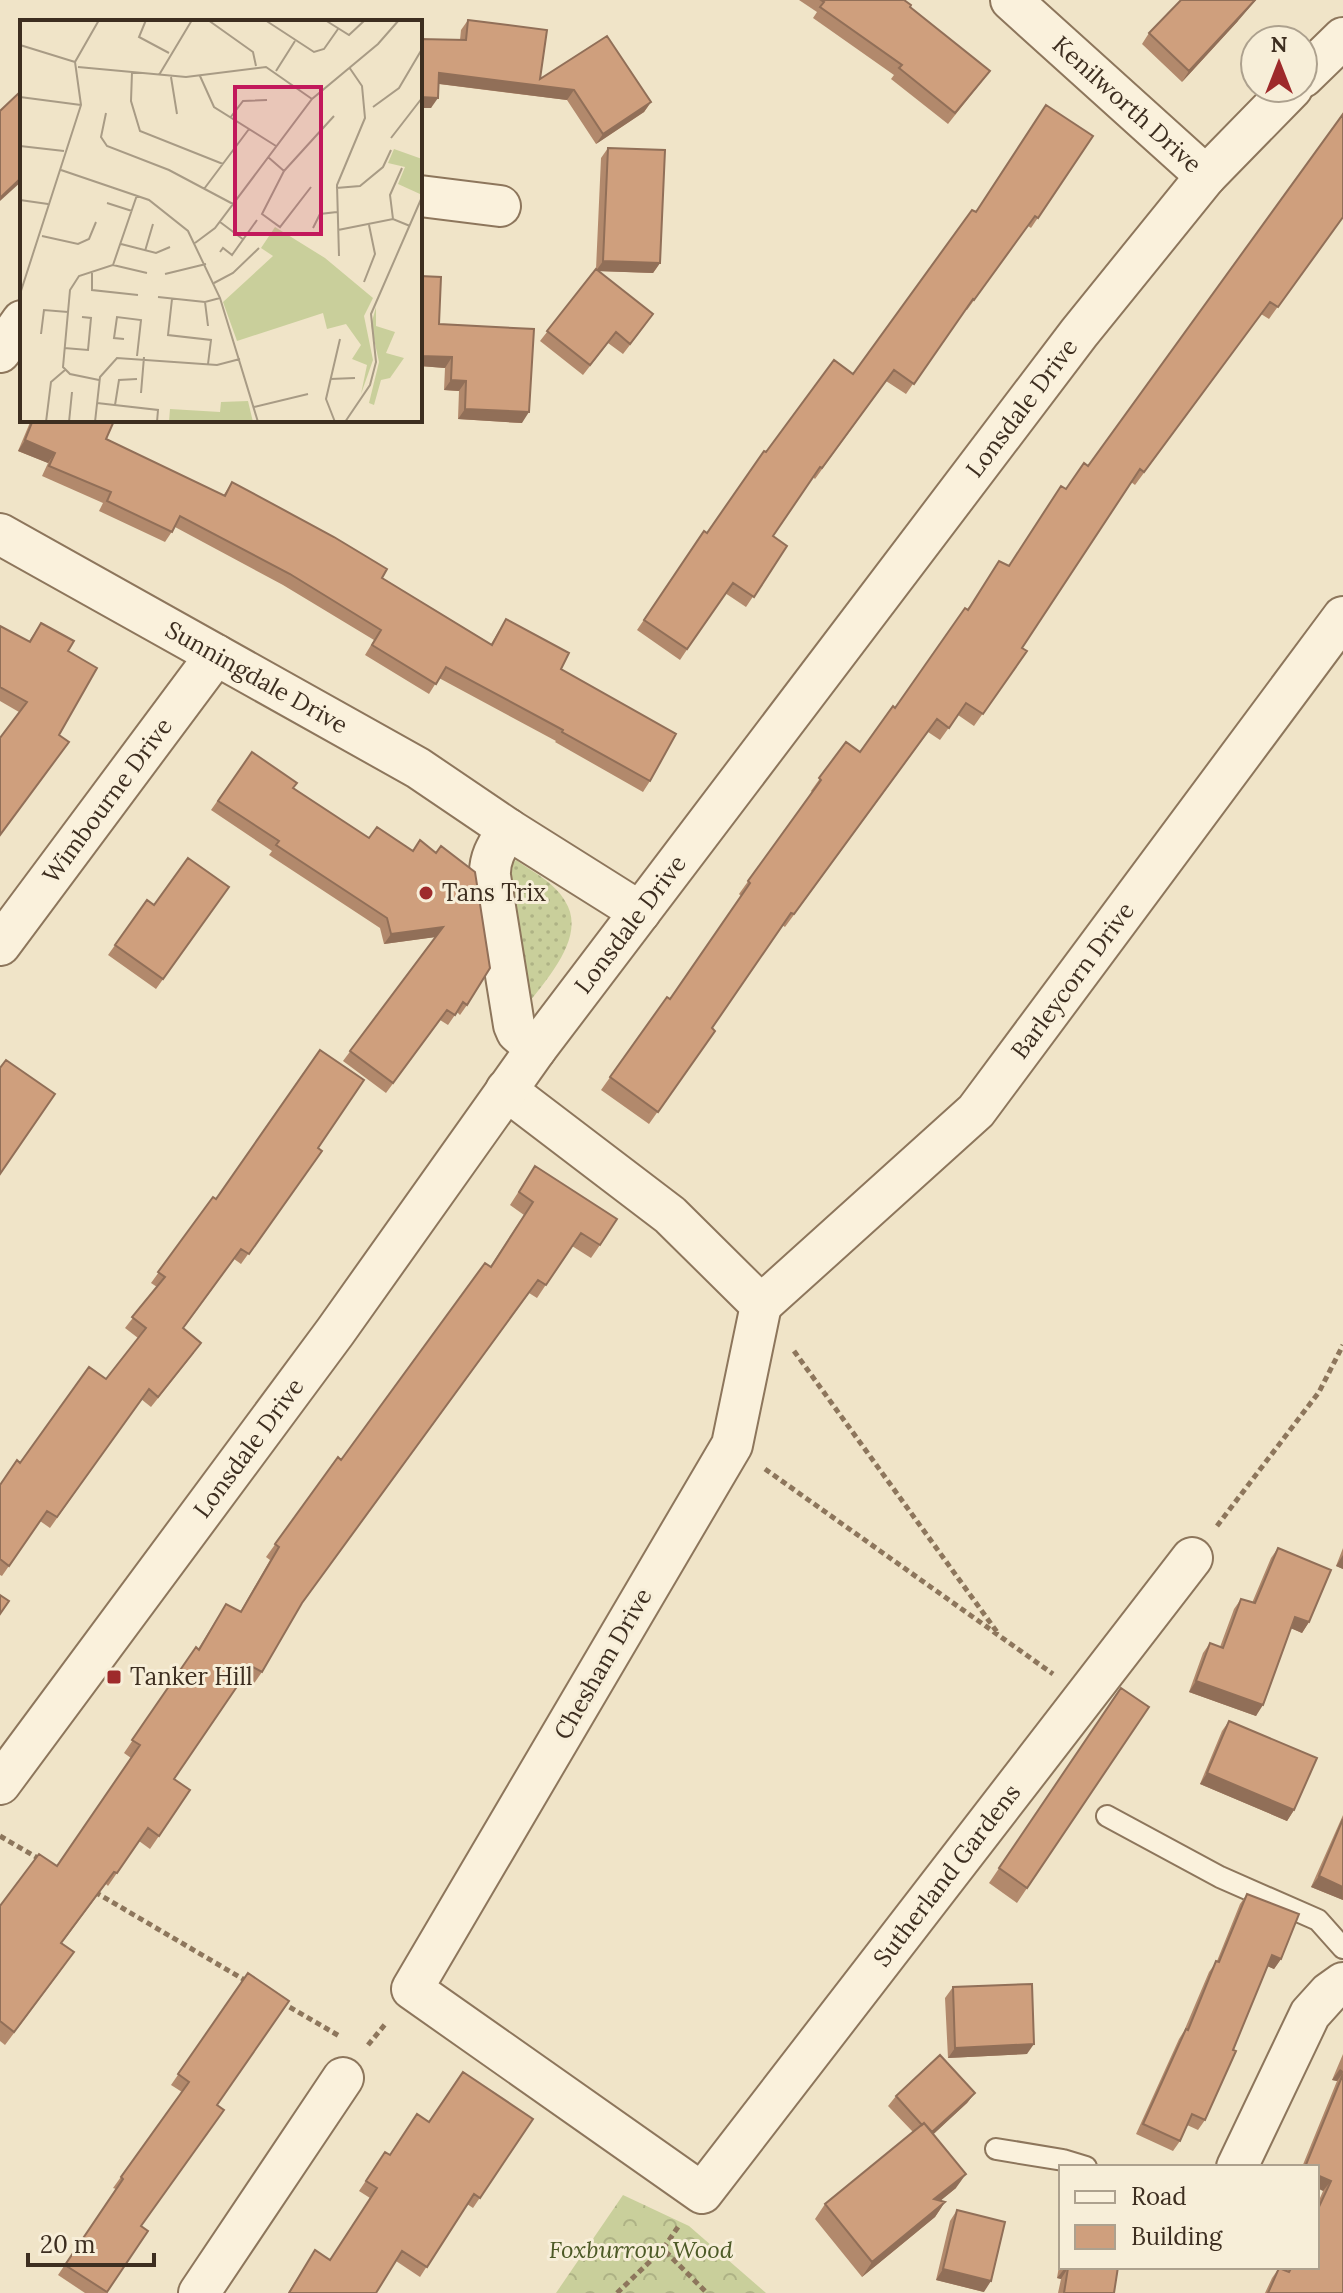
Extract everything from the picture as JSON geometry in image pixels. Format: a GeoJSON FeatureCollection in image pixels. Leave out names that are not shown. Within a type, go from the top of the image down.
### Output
{"type":"FeatureCollection","features":[{"type":"Feature","properties":{"kind":"street","name":"Kenilworth Drive"},"geometry":{"type":"LineString","coordinates":[[1011,0],[1206,176]]}},
{"type":"Feature","properties":{"kind":"street"},"geometry":{"type":"LineString","coordinates":[[1319,61],[1343,38]]}},
{"type":"Feature","properties":{"kind":"street","name":"Lonsdale Drive"},"geometry":{"type":"LineString","coordinates":[[0,1784],[335,1332],[536,1049],[1070,345],[1206,176],[1276,104]]}},
{"type":"Feature","properties":{"kind":"street"},"geometry":{"type":"LineString","coordinates":[[422,196],[500,206]]}},
{"type":"Feature","properties":{"kind":"street"},"geometry":{"type":"LineString","coordinates":[[0,352],[20,324]]}},
{"type":"Feature","properties":{"kind":"street","name":"Sunningdale Drive"},"geometry":{"type":"LineString","coordinates":[[0,534],[418,768],[640,912]]}},
{"type":"Feature","properties":{"kind":"street","name":"Barleycorn Drive"},"geometry":{"type":"LineString","coordinates":[[761,1305],[976,1111],[1343,617]]}},
{"type":"Feature","properties":{"kind":"street","name":"Wimbourne Drive"},"geometry":{"type":"LineString","coordinates":[[0,945],[216,655]]}},
{"type":"Feature","properties":{"kind":"street"},"geometry":{"type":"LineString","coordinates":[[508,829],[493,853],[490,872],[514,1025],[517,1032],[536,1049]]}},
{"type":"Feature","properties":{"kind":"street"},"geometry":{"type":"LineString","coordinates":[[506,1090],[670,1215],[761,1305]]}},
{"type":"Feature","properties":{"kind":"street","name":"Chesham Drive"},"geometry":{"type":"LineString","coordinates":[[412,1989],[732,1445],[761,1305]]}},
{"type":"Feature","properties":{"kind":"street","name":"Sutherland Gardens"},"geometry":{"type":"LineString","coordinates":[[702,2193],[1192,1558]]}},
{"type":"Feature","properties":{"kind":"street"},"geometry":{"type":"LineString","coordinates":[[1238,2165],[1310,2014],[1343,1983]]}},
{"type":"Feature","properties":{"kind":"street"},"geometry":{"type":"LineString","coordinates":[[412,1989],[702,2193]]}},
{"type":"Feature","properties":{"kind":"street"},"geometry":{"type":"LineString","coordinates":[[199,2293],[353,2057]]}},
{"type":"Feature","properties":{"kind":"lane"},"geometry":{"type":"LineString","coordinates":[[1107,1816],[1220,1877],[1318,1920],[1343,1948]]}},
{"type":"Feature","properties":{"kind":"lane"},"geometry":{"type":"LineString","coordinates":[[996,2149],[1079,2165]]}},
{"type":"Feature","properties":{"kind":"path"},"geometry":{"type":"LineString","coordinates":[[761,1305],[1001,1637]]}},
{"type":"Feature","properties":{"kind":"path"},"geometry":{"type":"LineString","coordinates":[[1192,1558],[1319,1392],[1343,1345]]}},
{"type":"Feature","properties":{"kind":"path"},"geometry":{"type":"LineString","coordinates":[[732,1445],[1085,1697]]}},
{"type":"Feature","properties":{"kind":"path"},"geometry":{"type":"LineString","coordinates":[[0,1836],[54,1868]]}},
{"type":"Feature","properties":{"kind":"path"},"geometry":{"type":"LineString","coordinates":[[94,1892],[256,1987]]}},
{"type":"Feature","properties":{"kind":"path"},"geometry":{"type":"LineString","coordinates":[[270,1995],[353,2057],[412,1989]]}},
{"type":"Feature","properties":{"kind":"path"},"geometry":{"type":"LineString","coordinates":[[617,2293],[663,2249],[702,2193]]}},
{"type":"Feature","properties":{"kind":"path"},"geometry":{"type":"LineString","coordinates":[[663,2249],[707,2293]]}},
{"type":"Feature","properties":{"kind":"green space"},"geometry":{"type":"Polygon","coordinates":[[[516,860],[556,889],[571,915],[568,943],[561,958],[525,1008],[505,870],[516,860]]]}},
{"type":"Feature","properties":{"kind":"green space","name":"Foxburrow Wood"},"geometry":{"type":"Polygon","coordinates":[[[623,2195],[689,2226],[766,2293],[556,2293],[623,2195]]]}},
{"type":"Feature","properties":{"kind":"building"},"geometry":{"type":"Polygon","coordinates":[[[821,0],[904,0],[990,71],[955,113],[899,68],[902,65],[820,7],[824,2],[821,0]]]}},
{"type":"Feature","properties":{"kind":"building"},"geometry":{"type":"Polygon","coordinates":[[[1181,0],[1255,0],[1189,71],[1149,33],[1181,0]]]}},
{"type":"Feature","properties":{"kind":"building"},"geometry":{"type":"Polygon","coordinates":[[[468,20],[547,30],[540,79],[607,36],[651,102],[603,134],[574,90],[439,73],[438,98],[422,97],[422,39],[466,40],[468,20]]]}},
{"type":"Feature","properties":{"kind":"building"},"geometry":{"type":"Polygon","coordinates":[[[20,92],[20,179],[0,198],[0,111],[20,92]]]}},
{"type":"Feature","properties":{"kind":"building"},"geometry":{"type":"Polygon","coordinates":[[[1046,105],[1093,136],[1038,218],[1035,216],[973,299],[914,384],[894,370],[820,467],[773,536],[787,546],[754,597],[733,583],[687,649],[644,620],[704,531],[707,533],[764,451],[834,360],[853,374],[972,210],[976,212],[1046,105]]]}},
{"type":"Feature","properties":{"kind":"building"},"geometry":{"type":"Polygon","coordinates":[[[1343,114],[1343,217],[1278,307],[1270,302],[1144,472],[1140,469],[1022,648],[1027,651],[983,714],[966,703],[949,728],[937,719],[794,914],[791,913],[658,1112],[610,1077],[667,997],[670,999],[846,742],[860,752],[965,608],[968,610],[999,561],[1009,566],[1061,486],[1066,489],[1084,463],[1088,466],[1343,114]]]}},
{"type":"Feature","properties":{"kind":"building"},"geometry":{"type":"Polygon","coordinates":[[[608,148],[665,150],[660,263],[603,261],[608,148]]]}},
{"type":"Feature","properties":{"kind":"building"},"geometry":{"type":"Polygon","coordinates":[[[596,269],[653,314],[630,344],[616,332],[590,365],[547,331],[596,269]]]}},
{"type":"Feature","properties":{"kind":"building"},"geometry":{"type":"Polygon","coordinates":[[[422,276],[441,277],[439,324],[534,329],[529,412],[465,409],[466,381],[451,380],[452,357],[422,356],[422,276]]]}},
{"type":"Feature","properties":{"kind":"building"},"geometry":{"type":"Polygon","coordinates":[[[32,422],[114,422],[106,439],[225,496],[232,482],[387,569],[382,578],[492,645],[506,619],[569,653],[561,669],[676,734],[650,781],[446,667],[436,684],[372,645],[381,630],[290,574],[180,516],[172,532],[107,501],[111,492],[49,466],[55,453],[25,440],[32,422]]]}},
{"type":"Feature","properties":{"kind":"building"},"geometry":{"type":"Polygon","coordinates":[[[41,623],[74,641],[68,651],[97,668],[59,735],[69,742],[0,835],[0,738],[27,702],[0,687],[0,626],[30,642],[41,623]]]}},
{"type":"Feature","properties":{"kind":"building"},"geometry":{"type":"Polygon","coordinates":[[[252,752],[297,783],[293,788],[369,838],[377,827],[413,851],[420,840],[436,853],[441,846],[475,872],[490,968],[467,1005],[463,1002],[455,1015],[447,1010],[393,1083],[350,1051],[443,927],[391,934],[387,918],[276,845],[279,841],[218,801],[252,752]]]}},
{"type":"Feature","properties":{"kind":"building"},"geometry":{"type":"Polygon","coordinates":[[[188,858],[229,887],[163,979],[115,945],[147,900],[154,905],[188,858]]]}},
{"type":"Feature","properties":{"kind":"building"},"geometry":{"type":"Polygon","coordinates":[[[320,1050],[364,1080],[318,1148],[322,1151],[249,1254],[241,1249],[183,1328],[201,1343],[158,1397],[149,1389],[57,1517],[47,1511],[9,1566],[0,1559],[0,1485],[17,1460],[20,1463],[89,1367],[106,1379],[146,1328],[132,1317],[165,1277],[158,1272],[213,1197],[216,1199],[320,1050]]]}},
{"type":"Feature","properties":{"kind":"building"},"geometry":{"type":"Polygon","coordinates":[[[6,1060],[55,1094],[0,1174],[0,1068],[6,1060]]]}},
{"type":"Feature","properties":{"kind":"building"},"geometry":{"type":"Polygon","coordinates":[[[535,1166],[617,1219],[600,1245],[581,1233],[546,1285],[538,1280],[302,1603],[262,1672],[251,1666],[174,1779],[190,1790],[159,1836],[148,1828],[117,1873],[114,1872],[61,1943],[74,1952],[14,2032],[0,2021],[0,1906],[39,1854],[57,1866],[140,1745],[132,1740],[196,1647],[199,1650],[226,1604],[241,1612],[279,1547],[275,1544],[338,1457],[341,1460],[485,1263],[491,1267],[533,1202],[519,1192],[535,1166]]]}},
{"type":"Feature","properties":{"kind":"building"},"geometry":{"type":"Polygon","coordinates":[[[1278,1548],[1331,1570],[1309,1622],[1295,1617],[1263,1705],[1196,1681],[1210,1643],[1223,1648],[1241,1599],[1255,1603],[1278,1548]]]}},
{"type":"Feature","properties":{"kind":"building"},"geometry":{"type":"Polygon","coordinates":[[[0,1595],[9,1601],[0,1614],[0,1595]]]}},
{"type":"Feature","properties":{"kind":"building"},"geometry":{"type":"Polygon","coordinates":[[[1121,1688],[1149,1707],[1027,1888],[999,1868],[1121,1688]]]}},
{"type":"Feature","properties":{"kind":"building"},"geometry":{"type":"Polygon","coordinates":[[[1229,1721],[1317,1758],[1294,1810],[1207,1773],[1229,1721]]]}},
{"type":"Feature","properties":{"kind":"building"},"geometry":{"type":"Polygon","coordinates":[[[1343,1819],[1343,1887],[1319,1876],[1343,1819]]]}},
{"type":"Feature","properties":{"kind":"building"},"geometry":{"type":"Polygon","coordinates":[[[1247,1894],[1299,1914],[1281,1959],[1272,1955],[1233,2050],[1236,2051],[1205,2120],[1192,2114],[1180,2141],[1143,2124],[1188,2030],[1216,1961],[1219,1962],[1247,1894]]]}},
{"type":"Feature","properties":{"kind":"building"},"geometry":{"type":"Polygon","coordinates":[[[248,1973],[289,2001],[217,2105],[224,2110],[141,2226],[148,2231],[107,2292],[65,2265],[123,2179],[121,2177],[189,2082],[178,2074],[248,1973]]]}},
{"type":"Feature","properties":{"kind":"building"},"geometry":{"type":"Polygon","coordinates":[[[1032,1984],[1034,2044],[955,2048],[953,1987],[1032,1984]]]}},
{"type":"Feature","properties":{"kind":"building"},"geometry":{"type":"Polygon","coordinates":[[[940,2055],[975,2093],[932,2132],[896,2096],[940,2055]]]}},
{"type":"Feature","properties":{"kind":"building"},"geometry":{"type":"Polygon","coordinates":[[[463,2072],[533,2119],[480,2198],[474,2194],[427,2267],[402,2251],[376,2293],[289,2293],[315,2250],[330,2260],[377,2188],[366,2181],[385,2152],[390,2155],[417,2114],[429,2122],[463,2072]]]}},
{"type":"Feature","properties":{"kind":"building"},"geometry":{"type":"Polygon","coordinates":[[[1343,2074],[1343,2293],[1268,2293],[1279,2269],[1289,2272],[1291,2269],[1319,2269],[1319,2207],[1331,2181],[1319,2176],[1319,2165],[1306,2165],[1343,2074]]]}},
{"type":"Feature","properties":{"kind":"building"},"geometry":{"type":"Polygon","coordinates":[[[924,2123],[966,2174],[934,2199],[945,2202],[872,2262],[825,2204],[924,2123]]]}},
{"type":"Feature","properties":{"kind":"building"},"geometry":{"type":"Polygon","coordinates":[[[957,2210],[1005,2222],[991,2281],[943,2269],[957,2210]]]}},
{"type":"Feature","properties":{"kind":"building"},"geometry":{"type":"Polygon","coordinates":[[[1068,2269],[1118,2269],[1114,2293],[1064,2293],[1068,2269]]]}},
{"type":"Feature","properties":{"kind":"place","name":"Tans Trix"},"geometry":{"type":"Point","coordinates":[426,893]}},
{"type":"Feature","properties":{"kind":"place","name":"Tanker Hill"},"geometry":{"type":"Point","coordinates":[114,1677]}}]}
